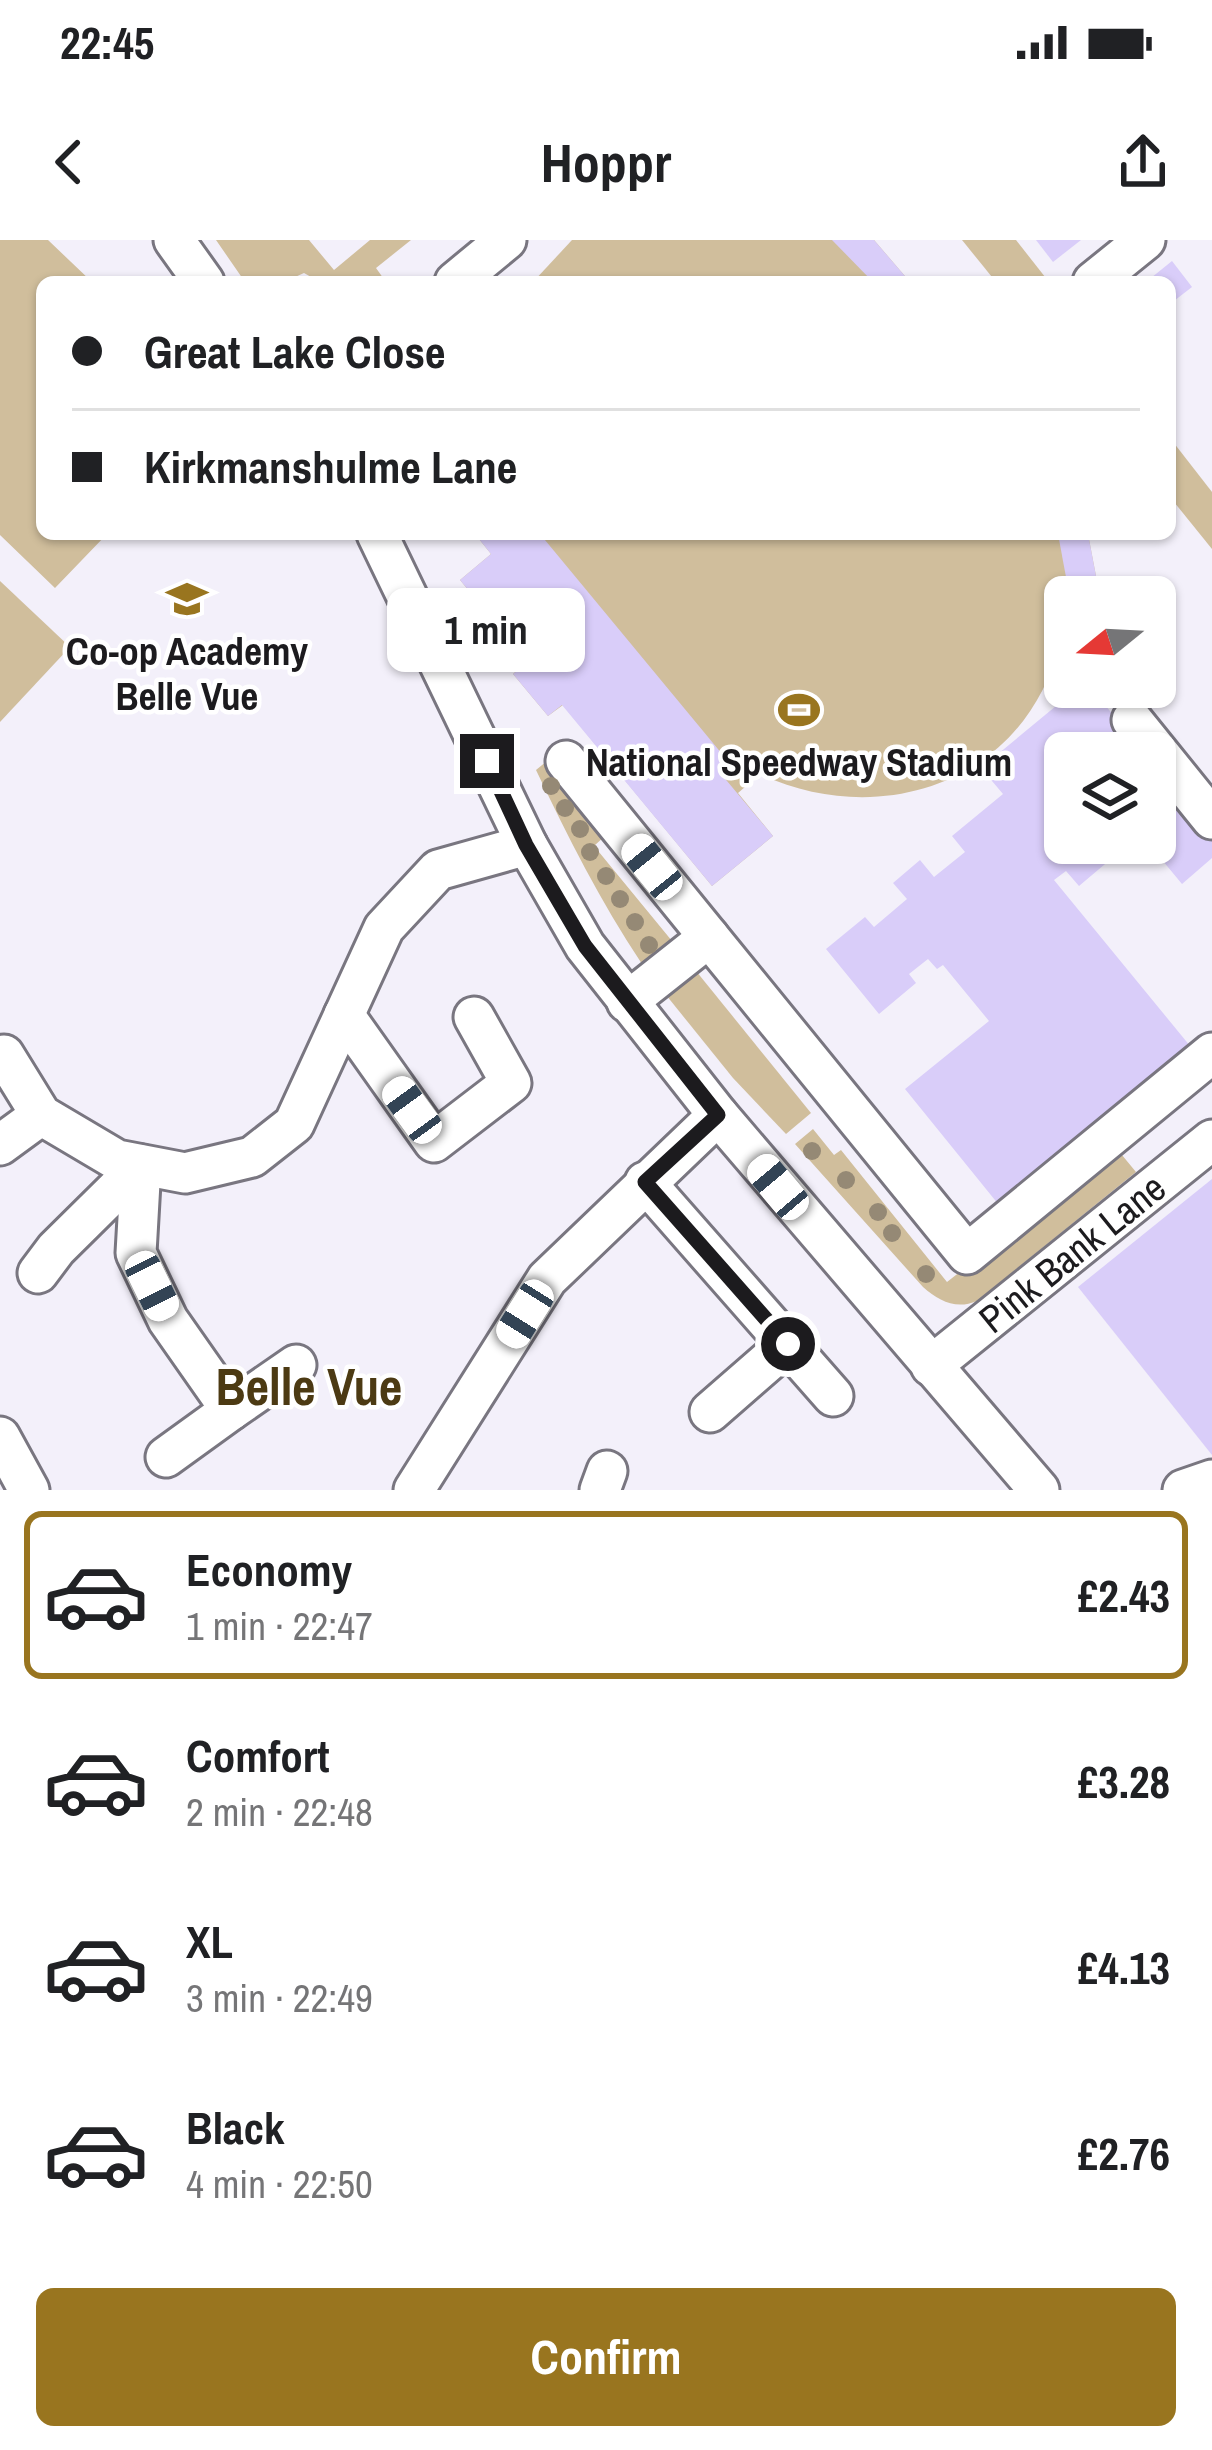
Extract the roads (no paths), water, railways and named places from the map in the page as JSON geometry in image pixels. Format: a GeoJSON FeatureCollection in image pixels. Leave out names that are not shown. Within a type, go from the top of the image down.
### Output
{"type":"FeatureCollection","features":[{"type":"Feature","properties":{"kind":"street"},"geometry":{"type":"LineString","coordinates":[[174,240],[200,276]]}},
{"type":"Feature","properties":{"kind":"street"},"geometry":{"type":"LineString","coordinates":[[462,276],[506,240]]}},
{"type":"Feature","properties":{"kind":"street"},"geometry":{"type":"LineString","coordinates":[[1100,276],[1145,240]]}},
{"type":"Feature","properties":{"kind":"street"},"geometry":{"type":"LineString","coordinates":[[379,540],[526,845],[585,946],[718,1115],[1039,1490]]}},
{"type":"Feature","properties":{"kind":"street"},"geometry":{"type":"LineString","coordinates":[[1132,720],[1212,819]]}},
{"type":"Feature","properties":{"kind":"street"},"geometry":{"type":"LineString","coordinates":[[566,761],[967,1254],[1212,1053]]}},
{"type":"Feature","properties":{"kind":"street"},"geometry":{"type":"LineString","coordinates":[[4,1054],[41,1115],[117,1160],[185,1173],[253,1157],[294,1124],[384,928],[438,870],[526,845]]}},
{"type":"Feature","properties":{"kind":"street"},"geometry":{"type":"LineString","coordinates":[[627,1002],[709,938]]}},
{"type":"Feature","properties":{"kind":"street"},"geometry":{"type":"LineString","coordinates":[[344,1015],[434,1142],[511,1083],[474,1016]]}},
{"type":"Feature","properties":{"kind":"street"},"geometry":{"type":"LineString","coordinates":[[0,1145],[41,1115]]}},
{"type":"Feature","properties":{"kind":"street"},"geometry":{"type":"LineString","coordinates":[[414,1490],[547,1279],[718,1115]]}},
{"type":"Feature","properties":{"kind":"street"},"geometry":{"type":"LineString","coordinates":[[1118,1131],[1160,1182]]}},
{"type":"Feature","properties":{"kind":"street","name":"Pink Bank Lane"},"geometry":{"type":"LineString","coordinates":[[931,1366],[1212,1140]]}},
{"type":"Feature","properties":{"kind":"street"},"geometry":{"type":"LineString","coordinates":[[38,1273],[141,1165]]}},
{"type":"Feature","properties":{"kind":"street"},"geometry":{"type":"LineString","coordinates":[[141,1165],[136,1252],[169,1320],[231,1410]]}},
{"type":"Feature","properties":{"kind":"street"},"geometry":{"type":"LineString","coordinates":[[645,1182],[833,1396]]}},
{"type":"Feature","properties":{"kind":"street"},"geometry":{"type":"LineString","coordinates":[[710,1412],[788,1344]]}},
{"type":"Feature","properties":{"kind":"street"},"geometry":{"type":"LineString","coordinates":[[166,1457],[296,1364]]}},
{"type":"Feature","properties":{"kind":"street"},"geometry":{"type":"LineString","coordinates":[[0,1437],[29,1490]]}},
{"type":"Feature","properties":{"kind":"street"},"geometry":{"type":"LineString","coordinates":[[1183,1490],[1212,1480]]}},
{"type":"Feature","properties":{"kind":"place","name":"Co-op Academy Belle Vue"},"geometry":{"type":"Point","coordinates":[187,599]}},
{"type":"Feature","properties":{"kind":"place","name":"National Speedway Stadium"},"geometry":{"type":"Point","coordinates":[799,710]}},
{"type":"Feature","properties":{"kind":"district","name":"Belle Vue"},"geometry":{"type":"Point","coordinates":[309,1387]}}]}
